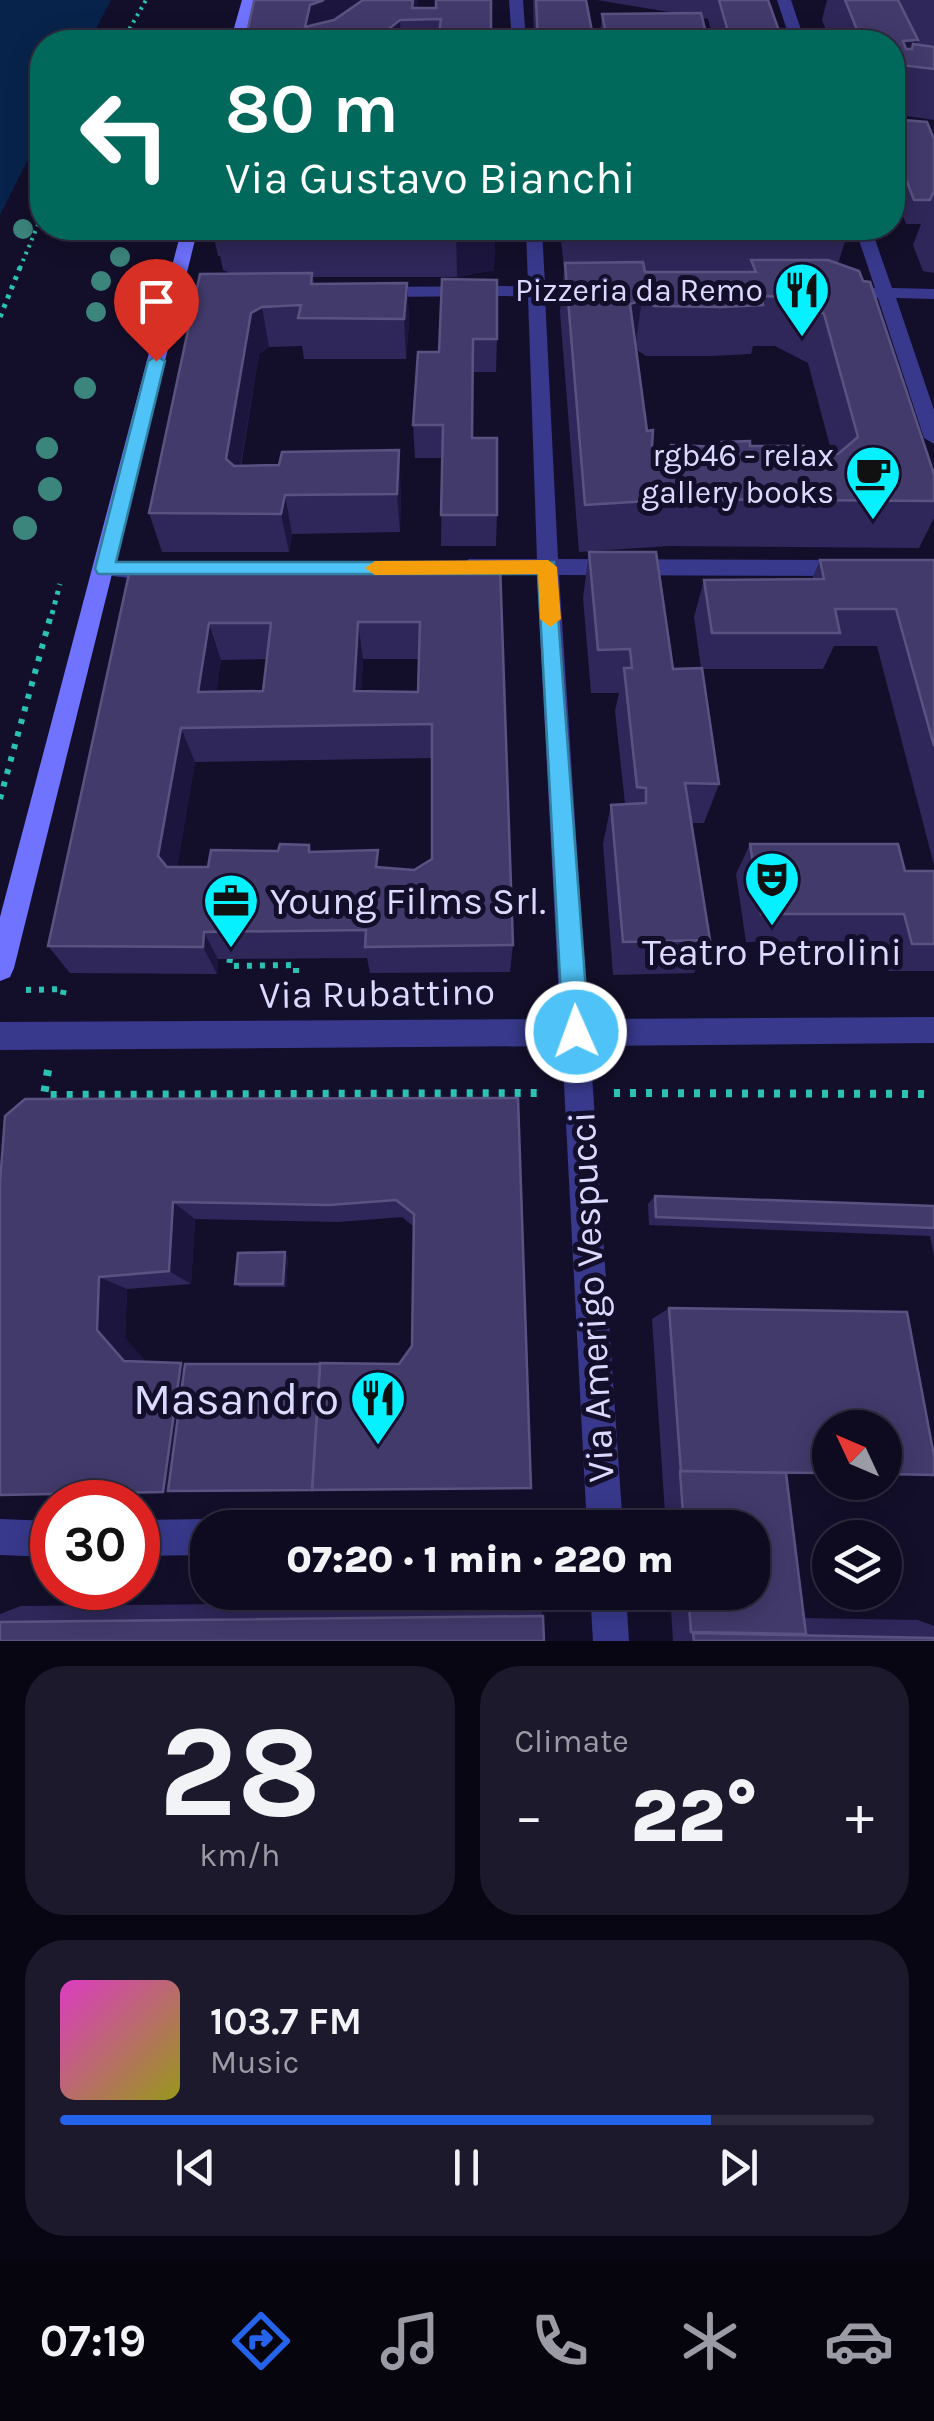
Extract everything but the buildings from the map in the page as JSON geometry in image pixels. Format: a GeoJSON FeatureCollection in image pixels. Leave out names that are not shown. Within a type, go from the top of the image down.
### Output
{"type":"FeatureCollection","features":[{"type":"Feature","properties":{"kind":"main road"},"geometry":{"type":"LineString","coordinates":[[240,30],[248,0]]}},
{"type":"Feature","properties":{"kind":"main road"},"geometry":{"type":"LineString","coordinates":[[0,968],[187,240]]}},
{"type":"Feature","properties":{"kind":"street"},"geometry":{"type":"LineString","coordinates":[[516,0],[518,30]]}},
{"type":"Feature","properties":{"kind":"street"},"geometry":{"type":"LineString","coordinates":[[784,0],[794,30]]}},
{"type":"Feature","properties":{"kind":"street"},"geometry":{"type":"LineString","coordinates":[[242,22],[258,18]]}},
{"type":"Feature","properties":{"kind":"street","name":"Via Amerigo Vespucci"},"geometry":{"type":"LineString","coordinates":[[535,240],[548,567],[604,1510]]}},
{"type":"Feature","properties":{"kind":"street"},"geometry":{"type":"LineString","coordinates":[[867,240],[934,438]]}},
{"type":"Feature","properties":{"kind":"street"},"geometry":{"type":"LineString","coordinates":[[174,291],[248,292]]}},
{"type":"Feature","properties":{"kind":"street"},"geometry":{"type":"LineString","coordinates":[[346,292],[619,292]]}},
{"type":"Feature","properties":{"kind":"street"},"geometry":{"type":"LineString","coordinates":[[812,292],[934,294]]}},
{"type":"Feature","properties":{"kind":"street"},"geometry":{"type":"LineString","coordinates":[[444,568],[871,568]]}},
{"type":"Feature","properties":{"kind":"street"},"geometry":{"type":"LineString","coordinates":[[105,569],[195,569]]}},
{"type":"Feature","properties":{"kind":"street","name":"Via Rubattino"},"geometry":{"type":"LineString","coordinates":[[0,1036],[934,1030]]}},
{"type":"Feature","properties":{"kind":"street"},"geometry":{"type":"LineString","coordinates":[[0,1537],[30,1538]]}},
{"type":"Feature","properties":{"kind":"street"},"geometry":{"type":"LineString","coordinates":[[160,1538],[190,1537]]}},
{"type":"Feature","properties":{"kind":"street"},"geometry":{"type":"LineString","coordinates":[[609,1610],[610,1641]]}},
{"type":"Feature","properties":{"kind":"path"},"geometry":{"type":"LineString","coordinates":[[129,30],[146,0]]}},
{"type":"Feature","properties":{"kind":"path"},"geometry":{"type":"LineString","coordinates":[[0,317],[32,240]]}},
{"type":"Feature","properties":{"kind":"path"},"geometry":{"type":"LineString","coordinates":[[230,958],[229,966],[296,966],[296,974]]}},
{"type":"Feature","properties":{"kind":"path"},"geometry":{"type":"LineString","coordinates":[[44,1095],[934,1094]]}},
{"type":"Feature","properties":{"kind":"water"},"geometry":{"type":"Polygon","coordinates":[[[0,0],[111,0],[95,30],[30,30],[30,156],[0,215],[0,0]]]}},
{"type":"Feature","properties":{"kind":"slow traffic"},"geometry":{"type":"LineString","coordinates":[[375,568],[548,567],[550,619]]}},
{"type":"Feature","properties":{"kind":"place","name":"Pizzeria da Remo"},"geometry":{"type":"Point","coordinates":[802,339]}},
{"type":"Feature","properties":{"kind":"place","name":"rgb46 - relax gallery books"},"geometry":{"type":"Point","coordinates":[873,522]}},
{"type":"Feature","properties":{"kind":"place","name":"Teatro Petrolini"},"geometry":{"type":"Point","coordinates":[772,928]}},
{"type":"Feature","properties":{"kind":"place","name":"Young Films Srl."},"geometry":{"type":"Point","coordinates":[231,950]}},
{"type":"Feature","properties":{"kind":"place","name":"Masandro"},"geometry":{"type":"Point","coordinates":[378,1447]}},
{"type":"Feature","properties":{"kind":"route"},"geometry":{"type":"LineString","coordinates":[[156,361],[105,569],[548,567],[576,1032]]}}]}
